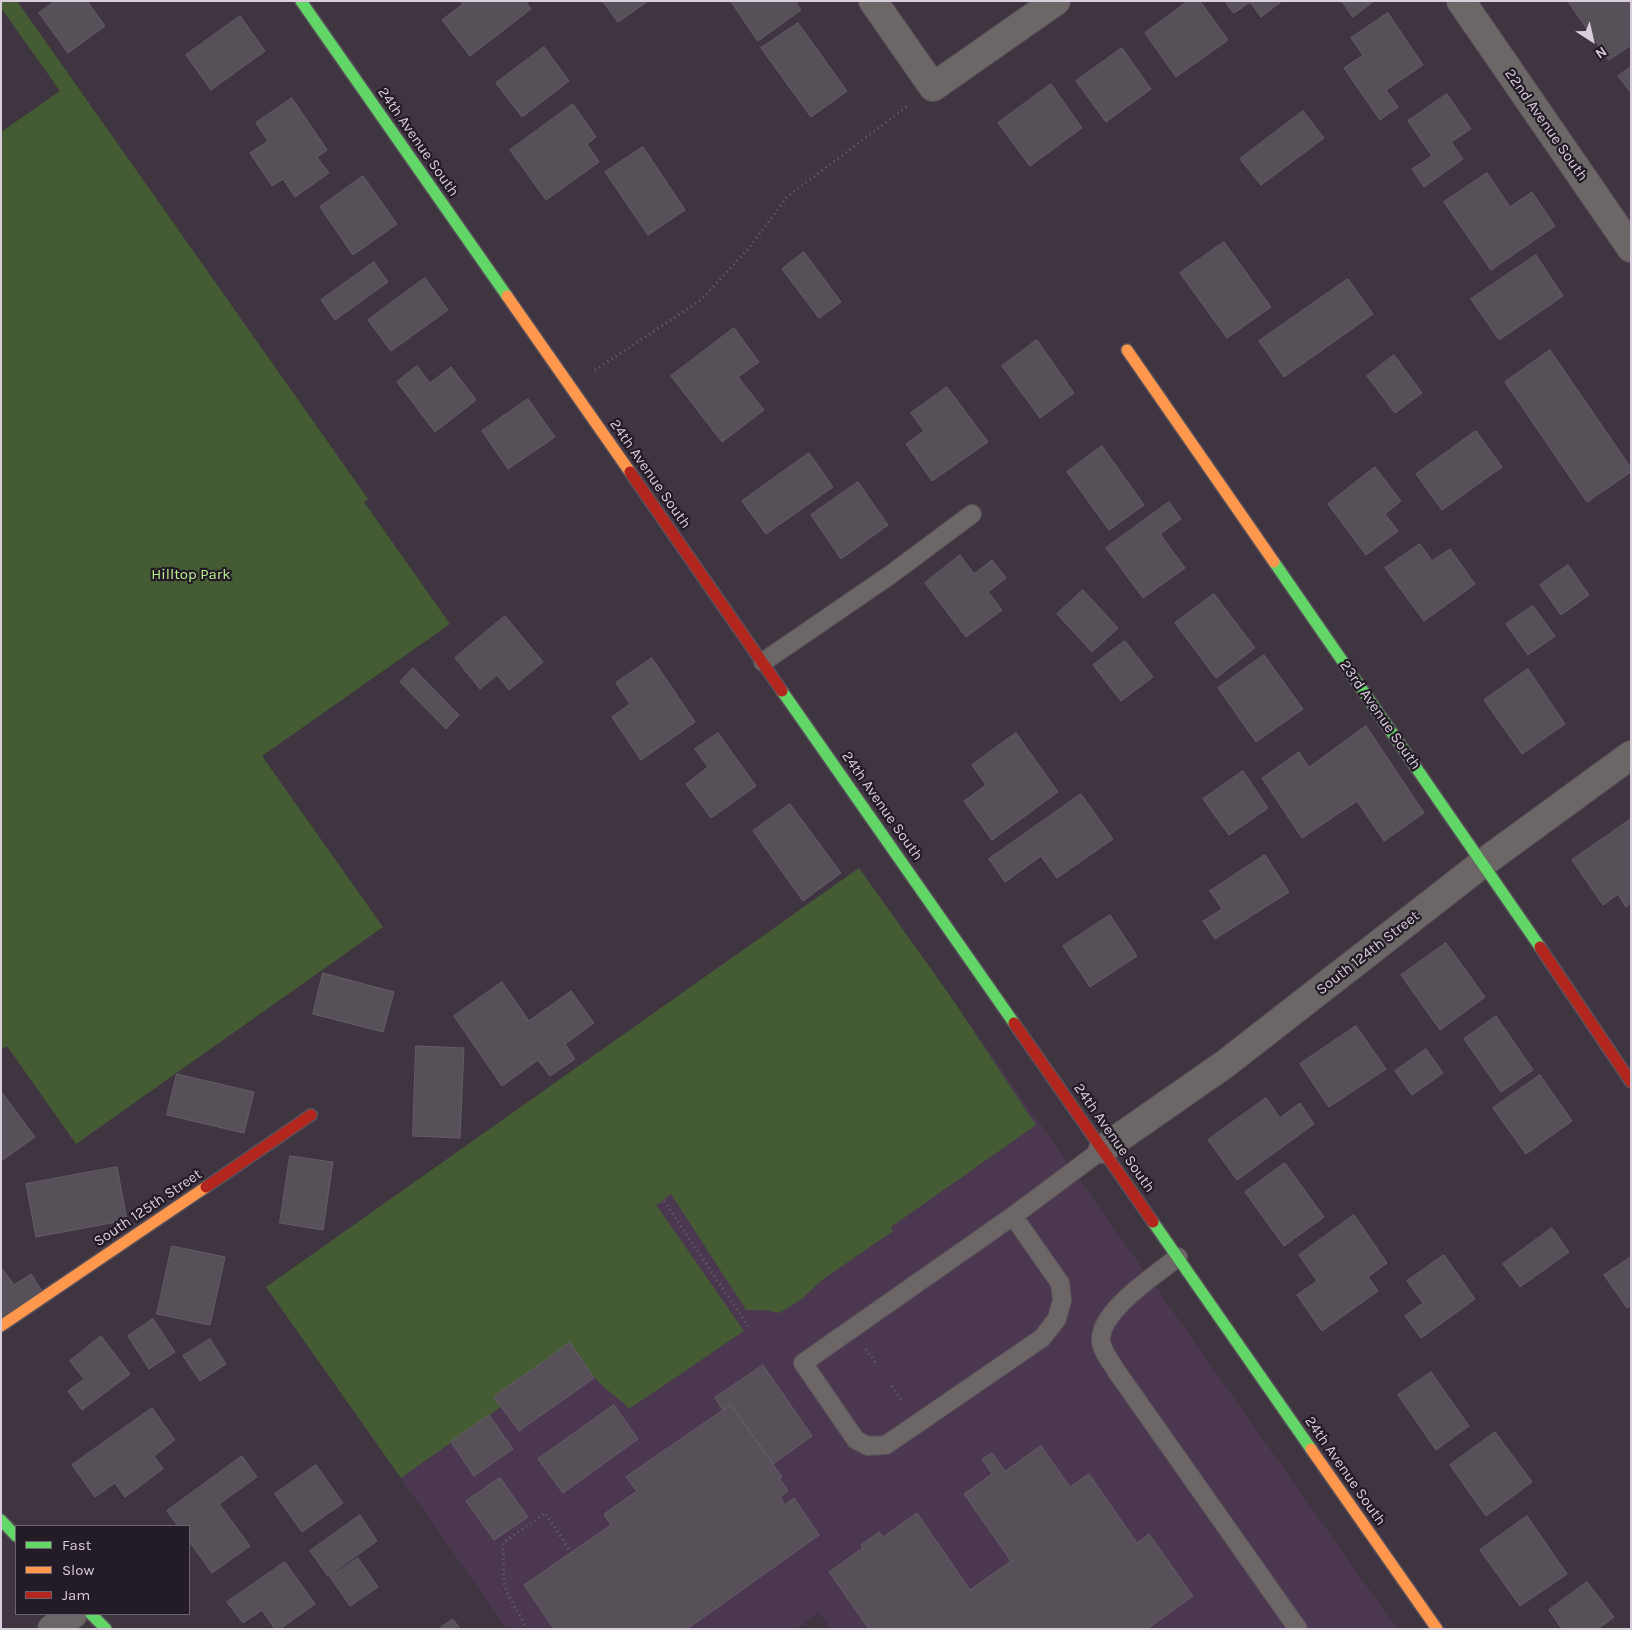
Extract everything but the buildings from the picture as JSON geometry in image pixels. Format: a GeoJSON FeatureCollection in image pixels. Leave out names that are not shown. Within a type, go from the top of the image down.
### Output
{"type":"FeatureCollection","features":[{"type":"Feature","properties":{"kind":"street","name":"24th Avenue South"},"geometry":{"type":"LineString","coordinates":[[301,1],[1437,1629]]}},
{"type":"Feature","properties":{"kind":"street"},"geometry":{"type":"LineString","coordinates":[[873,1],[933,87],[1056,1]]}},
{"type":"Feature","properties":{"kind":"street","name":"22nd Avenue South"},"geometry":{"type":"LineString","coordinates":[[1461,1],[1631,248]]}},
{"type":"Feature","properties":{"kind":"street","name":"23rd Avenue South"},"geometry":{"type":"LineString","coordinates":[[1127,350],[1483,863],[1631,1082]]}},
{"type":"Feature","properties":{"kind":"street","name":"South 124th Street"},"geometry":{"type":"LineString","coordinates":[[1103,1149],[1225,1064],[1483,863],[1631,755]]}},
{"type":"Feature","properties":{"kind":"street","name":"South 125th Street"},"geometry":{"type":"LineString","coordinates":[[1,1326],[311,1115]]}},
{"type":"Feature","properties":{"kind":"street"},"geometry":{"type":"LineString","coordinates":[[1,1520],[15,1535]]}},
{"type":"Feature","properties":{"kind":"street"},"geometry":{"type":"LineString","coordinates":[[52,1629],[72,1615]]}},
{"type":"Feature","properties":{"kind":"street"},"geometry":{"type":"LineString","coordinates":[[92,1615],[106,1629]]}},
{"type":"Feature","properties":{"kind":"lane"},"geometry":{"type":"LineString","coordinates":[[763,662],[890,575],[972,514]]}},
{"type":"Feature","properties":{"kind":"lane"},"geometry":{"type":"LineString","coordinates":[[1013,1216],[1060,1283],[1062,1300],[1057,1319],[1042,1338],[886,1445],[868,1446],[856,1440],[803,1364],[1013,1216],[1103,1149]]}},
{"type":"Feature","properties":{"kind":"lane"},"geometry":{"type":"LineString","coordinates":[[1178,1257],[1121,1302],[1104,1326],[1101,1340],[1105,1353],[1298,1629]]}},
{"type":"Feature","properties":{"kind":"path"},"geometry":{"type":"LineString","coordinates":[[571,387],[701,300],[748,249],[787,196],[933,87]]}},
{"type":"Feature","properties":{"kind":"path"},"geometry":{"type":"LineString","coordinates":[[664,1201],[748,1326]]}},
{"type":"Feature","properties":{"kind":"path"},"geometry":{"type":"LineString","coordinates":[[862,1342],[876,1363]]}},
{"type":"Feature","properties":{"kind":"path"},"geometry":{"type":"LineString","coordinates":[[527,1629],[508,1596],[504,1583],[503,1543],[545,1513],[571,1552]]}},
{"type":"Feature","properties":{"kind":"shaded area"},"geometry":{"type":"Polygon","coordinates":[[[859,868],[1397,1629],[831,1629],[819,1613],[796,1629],[507,1629],[266,1287],[859,868]]]}},
{"type":"Feature","properties":{"kind":"green space","name":"Hilltop Park"},"geometry":{"type":"Polygon","coordinates":[[[1,1],[17,1],[368,499],[364,502],[450,624],[262,756],[383,927],[76,1144],[7,1046],[1,1050],[1,132],[60,91],[1,8],[1,1]]]}},
{"type":"Feature","properties":{"kind":"green space"},"geometry":{"type":"Polygon","coordinates":[[[859,868],[951,997],[1036,1125],[891,1227],[893,1231],[822,1280],[802,1299],[779,1313],[765,1310],[746,1310],[671,1194],[651,1210],[657,1206],[744,1331],[629,1409],[596,1379],[570,1343],[501,1407],[401,1478],[266,1287],[859,868]]]}},
{"type":"Feature","properties":{"kind":"traffic: fast"},"geometry":{"type":"LineString","coordinates":[[301,1],[507,296]]}},
{"type":"Feature","properties":{"kind":"traffic: fast"},"geometry":{"type":"LineString","coordinates":[[1274,562],[1540,947]]}},
{"type":"Feature","properties":{"kind":"traffic: fast"},"geometry":{"type":"LineString","coordinates":[[782,691],[1014,1023]]}},
{"type":"Feature","properties":{"kind":"traffic: fast"},"geometry":{"type":"LineString","coordinates":[[1153,1222],[1311,1449]]}},
{"type":"Feature","properties":{"kind":"traffic: fast"},"geometry":{"type":"LineString","coordinates":[[1,1520],[15,1535]]}},
{"type":"Feature","properties":{"kind":"traffic: fast"},"geometry":{"type":"LineString","coordinates":[[92,1615],[106,1629]]}},
{"type":"Feature","properties":{"kind":"traffic: slow"},"geometry":{"type":"LineString","coordinates":[[507,296],[630,472]]}},
{"type":"Feature","properties":{"kind":"traffic: slow"},"geometry":{"type":"LineString","coordinates":[[1127,350],[1274,562]]}},
{"type":"Feature","properties":{"kind":"traffic: slow"},"geometry":{"type":"LineString","coordinates":[[1,1326],[206,1187]]}},
{"type":"Feature","properties":{"kind":"traffic: slow"},"geometry":{"type":"LineString","coordinates":[[1311,1449],[1437,1629]]}},
{"type":"Feature","properties":{"kind":"traffic: jam"},"geometry":{"type":"LineString","coordinates":[[630,472],[782,691]]}},
{"type":"Feature","properties":{"kind":"traffic: jam"},"geometry":{"type":"LineString","coordinates":[[1540,947],[1631,1082]]}},
{"type":"Feature","properties":{"kind":"traffic: jam"},"geometry":{"type":"LineString","coordinates":[[1014,1023],[1153,1222]]}},
{"type":"Feature","properties":{"kind":"traffic: jam"},"geometry":{"type":"LineString","coordinates":[[206,1187],[311,1115]]}}]}
